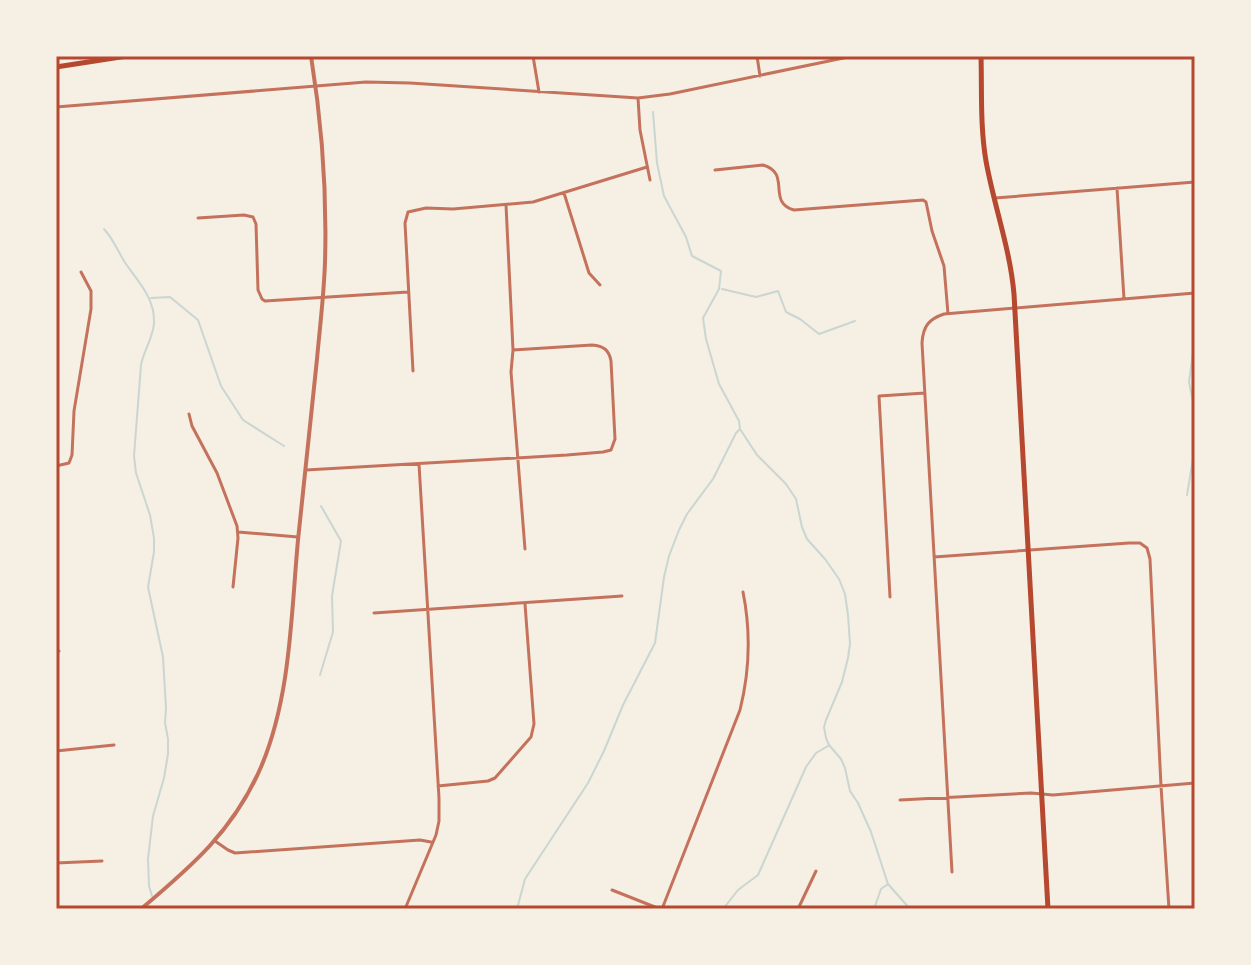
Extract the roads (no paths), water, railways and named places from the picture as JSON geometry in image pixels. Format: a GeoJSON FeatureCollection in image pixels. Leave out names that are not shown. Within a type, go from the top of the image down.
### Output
{"type":"FeatureCollection","features":[{"type":"Feature","properties":{"kind":"main road"},"geometry":{"type":"LineString","coordinates":[[56,67],[89,59],[127,56]]}},
{"type":"Feature","properties":{"kind":"main road"},"geometry":{"type":"LineString","coordinates":[[981,56],[983,140],[1008,251],[1014,308],[1048,909]]}},
{"type":"Feature","properties":{"kind":"street"},"geometry":{"type":"LineString","coordinates":[[141,909],[185,873],[215,841],[240,807],[266,754],[284,684],[325,264],[325,187],[311,56]]}},
{"type":"Feature","properties":{"kind":"street"},"geometry":{"type":"LineString","coordinates":[[533,56],[539,92]]}},
{"type":"Feature","properties":{"kind":"street"},"geometry":{"type":"LineString","coordinates":[[757,56],[760,76]]}},
{"type":"Feature","properties":{"kind":"street"},"geometry":{"type":"LineString","coordinates":[[56,107],[366,82],[638,98],[853,56]]}},
{"type":"Feature","properties":{"kind":"street"},"geometry":{"type":"LineString","coordinates":[[638,98],[640,130],[650,180]]}},
{"type":"Feature","properties":{"kind":"street"},"geometry":{"type":"LineString","coordinates":[[715,170],[769,166],[778,175],[781,203],[794,210],[923,200],[942,258],[948,314]]}},
{"type":"Feature","properties":{"kind":"street"},"geometry":{"type":"LineString","coordinates":[[413,371],[405,223],[408,212],[426,208],[453,209],[533,202],[647,167]]}},
{"type":"Feature","properties":{"kind":"street"},"geometry":{"type":"LineString","coordinates":[[995,198],[1195,182]]}},
{"type":"Feature","properties":{"kind":"street"},"geometry":{"type":"LineString","coordinates":[[1117,188],[1124,299]]}},
{"type":"Feature","properties":{"kind":"street"},"geometry":{"type":"LineString","coordinates":[[564,193],[589,273],[600,285]]}},
{"type":"Feature","properties":{"kind":"street"},"geometry":{"type":"LineString","coordinates":[[506,205],[513,350],[511,372],[525,549]]}},
{"type":"Feature","properties":{"kind":"street"},"geometry":{"type":"LineString","coordinates":[[198,218],[253,217],[256,224],[258,290],[262,299],[408,292]]}},
{"type":"Feature","properties":{"kind":"street"},"geometry":{"type":"LineString","coordinates":[[56,466],[69,463],[72,455],[74,411],[91,309],[91,291],[81,272]]}},
{"type":"Feature","properties":{"kind":"street"},"geometry":{"type":"LineString","coordinates":[[952,872],[923,332],[929,320],[948,314],[1195,293]]}},
{"type":"Feature","properties":{"kind":"street"},"geometry":{"type":"LineString","coordinates":[[306,470],[611,450],[615,439],[610,354],[604,348],[592,345],[513,350]]}},
{"type":"Feature","properties":{"kind":"street"},"geometry":{"type":"LineString","coordinates":[[890,597],[879,396],[925,393]]}},
{"type":"Feature","properties":{"kind":"street"},"geometry":{"type":"LineString","coordinates":[[189,414],[192,426],[222,484],[238,532],[233,587]]}},
{"type":"Feature","properties":{"kind":"street"},"geometry":{"type":"LineString","coordinates":[[405,909],[439,821],[419,464]]}},
{"type":"Feature","properties":{"kind":"street"},"geometry":{"type":"LineString","coordinates":[[238,532],[299,537]]}},
{"type":"Feature","properties":{"kind":"street"},"geometry":{"type":"LineString","coordinates":[[934,557],[1144,544],[1150,559],[1169,909]]}},
{"type":"Feature","properties":{"kind":"street"},"geometry":{"type":"LineString","coordinates":[[612,890],[661,909],[740,710],[749,658],[749,630],[743,592]]}},
{"type":"Feature","properties":{"kind":"street"},"geometry":{"type":"LineString","coordinates":[[374,613],[622,596]]}},
{"type":"Feature","properties":{"kind":"street"},"geometry":{"type":"LineString","coordinates":[[438,786],[495,778],[531,737],[534,729],[525,604]]}},
{"type":"Feature","properties":{"kind":"street"},"geometry":{"type":"LineString","coordinates":[[56,751],[114,745]]}},
{"type":"Feature","properties":{"kind":"street"},"geometry":{"type":"LineString","coordinates":[[900,800],[1066,794],[1195,783]]}},
{"type":"Feature","properties":{"kind":"street"},"geometry":{"type":"LineString","coordinates":[[215,841],[235,853],[420,840],[433,843]]}},
{"type":"Feature","properties":{"kind":"street"},"geometry":{"type":"LineString","coordinates":[[56,863],[102,861]]}},
{"type":"Feature","properties":{"kind":"street"},"geometry":{"type":"LineString","coordinates":[[798,909],[816,871]]}},
{"type":"Feature","properties":{"kind":"waterway"},"geometry":{"type":"LineString","coordinates":[[653,112],[657,163],[664,196],[686,237],[692,256],[721,271],[719,289],[703,318],[719,384],[739,421],[740,429],[757,455],[786,484],[796,499],[807,539],[839,579],[845,594],[850,644],[842,682],[824,727],[826,738],[845,768],[850,791],[871,832],[888,884],[910,909]]}},
{"type":"Feature","properties":{"kind":"waterway"},"geometry":{"type":"LineString","coordinates":[[104,229],[144,290],[154,314],[153,328],[141,365],[134,456],[154,538],[148,587],[163,657],[168,739],[168,754],[153,816],[148,859],[152,896]]}},
{"type":"Feature","properties":{"kind":"waterway"},"geometry":{"type":"LineString","coordinates":[[722,289],[756,297],[778,291],[786,312],[819,334],[855,321]]}},
{"type":"Feature","properties":{"kind":"waterway"},"geometry":{"type":"LineString","coordinates":[[151,298],[170,297],[198,320],[221,386],[243,420],[284,446]]}},
{"type":"Feature","properties":{"kind":"waterway"},"geometry":{"type":"LineString","coordinates":[[1195,338],[1189,382],[1195,411]]}},
{"type":"Feature","properties":{"kind":"waterway"},"geometry":{"type":"LineString","coordinates":[[517,909],[525,879],[588,783],[655,643],[664,577],[679,530],[713,479],[739,430]]}},
{"type":"Feature","properties":{"kind":"waterway"},"geometry":{"type":"LineString","coordinates":[[1187,495],[1195,447]]}},
{"type":"Feature","properties":{"kind":"waterway"},"geometry":{"type":"LineString","coordinates":[[320,675],[333,632],[332,596],[341,541],[321,506]]}},
{"type":"Feature","properties":{"kind":"waterway"},"geometry":{"type":"LineString","coordinates":[[723,909],[738,890],[758,875],[806,767],[816,753],[828,746]]}},
{"type":"Feature","properties":{"kind":"waterway"},"geometry":{"type":"LineString","coordinates":[[874,909],[881,889],[888,884]]}}]}
